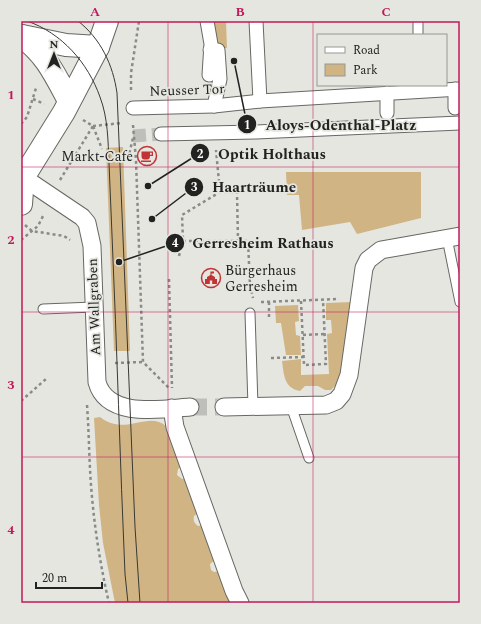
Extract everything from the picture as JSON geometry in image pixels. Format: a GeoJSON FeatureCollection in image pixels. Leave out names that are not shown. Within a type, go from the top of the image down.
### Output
{"type":"FeatureCollection","features":[{"type":"Feature","properties":{"kind":"main road"},"geometry":{"type":"LineString","coordinates":[[23,214],[22,178],[69,101],[98,47],[106,21]]}},
{"type":"Feature","properties":{"kind":"main road"},"geometry":{"type":"LineString","coordinates":[[21,36],[66,45],[98,47]]}},
{"type":"Feature","properties":{"kind":"main road"},"geometry":{"type":"LineString","coordinates":[[21,36],[36,48],[46,60],[69,101]]}},
{"type":"Feature","properties":{"kind":"street"},"geometry":{"type":"LineString","coordinates":[[207,21],[210,50],[209,77],[214,106]]}},
{"type":"Feature","properties":{"kind":"street"},"geometry":{"type":"LineString","coordinates":[[256,21],[260,101]]}},
{"type":"Feature","properties":{"kind":"street"},"geometry":{"type":"LineString","coordinates":[[210,50],[218,50],[220,79],[214,106]]}},
{"type":"Feature","properties":{"kind":"street","name":"Neusser Tor"},"geometry":{"type":"LineString","coordinates":[[133,108],[214,106],[260,101],[387,93],[421,88],[457,89],[456,120],[387,122],[345,133],[215,132],[161,134]]}},
{"type":"Feature","properties":{"kind":"street"},"geometry":{"type":"LineString","coordinates":[[387,93],[387,122]]}},
{"type":"Feature","properties":{"kind":"street","name":"Am Wallgraben"},"geometry":{"type":"LineString","coordinates":[[22,178],[82,217],[87,223],[92,246],[97,382],[99,389],[104,396],[118,405],[130,409],[143,410],[190,407]]}},
{"type":"Feature","properties":{"kind":"street"},"geometry":{"type":"LineString","coordinates":[[224,406],[326,405],[336,401],[342,394],[349,375],[364,268],[368,260],[381,250],[454,237]]}},
{"type":"Feature","properties":{"kind":"street"},"geometry":{"type":"LineString","coordinates":[[172,408],[176,427],[234,591],[240,603]]}},
{"type":"Feature","properties":{"kind":"lane"},"geometry":{"type":"LineString","coordinates":[[418,21],[418,34]]}},
{"type":"Feature","properties":{"kind":"lane"},"geometry":{"type":"LineString","coordinates":[[454,237],[460,302]]}},
{"type":"Feature","properties":{"kind":"lane"},"geometry":{"type":"LineString","coordinates":[[43,309],[94,307]]}},
{"type":"Feature","properties":{"kind":"lane"},"geometry":{"type":"LineString","coordinates":[[250,313],[253,406]]}},
{"type":"Feature","properties":{"kind":"lane"},"geometry":{"type":"LineString","coordinates":[[291,406],[309,458]]}},
{"type":"Feature","properties":{"kind":"path"},"geometry":{"type":"LineString","coordinates":[[133,108],[131,73],[139,21]]}},
{"type":"Feature","properties":{"kind":"path"},"geometry":{"type":"LineString","coordinates":[[21,124],[27,117],[33,99],[44,104]]}},
{"type":"Feature","properties":{"kind":"path"},"geometry":{"type":"LineString","coordinates":[[84,121],[93,126],[126,122]]}},
{"type":"Feature","properties":{"kind":"path"},"geometry":{"type":"LineString","coordinates":[[133,122],[141,274],[143,362],[172,391],[169,279]]}},
{"type":"Feature","properties":{"kind":"path"},"geometry":{"type":"LineString","coordinates":[[93,126],[102,149]]}},
{"type":"Feature","properties":{"kind":"path"},"geometry":{"type":"LineString","coordinates":[[58,182],[93,126]]}},
{"type":"Feature","properties":{"kind":"path"},"geometry":{"type":"LineString","coordinates":[[215,132],[220,192]]}},
{"type":"Feature","properties":{"kind":"path"},"geometry":{"type":"LineString","coordinates":[[128,159],[133,136]]}},
{"type":"Feature","properties":{"kind":"path"},"geometry":{"type":"LineString","coordinates":[[179,256],[183,241],[182,215],[220,192],[237,192],[238,241]]}},
{"type":"Feature","properties":{"kind":"path"},"geometry":{"type":"LineString","coordinates":[[23,214],[32,231]]}},
{"type":"Feature","properties":{"kind":"path"},"geometry":{"type":"LineString","coordinates":[[21,240],[38,226],[43,218]]}},
{"type":"Feature","properties":{"kind":"path","name":"Am Wallgraben"},"geometry":{"type":"LineString","coordinates":[[32,231],[64,236],[74,243]]}},
{"type":"Feature","properties":{"kind":"path"},"geometry":{"type":"LineString","coordinates":[[183,241],[248,241],[250,285],[254,302],[360,299]]}},
{"type":"Feature","properties":{"kind":"path"},"geometry":{"type":"LineString","coordinates":[[301,301],[304,365],[326,364],[323,300]]}},
{"type":"Feature","properties":{"kind":"path"},"geometry":{"type":"LineString","coordinates":[[269,302],[269,320]]}},
{"type":"Feature","properties":{"kind":"path"},"geometry":{"type":"LineString","coordinates":[[303,335],[325,334]]}},
{"type":"Feature","properties":{"kind":"path"},"geometry":{"type":"LineString","coordinates":[[271,358],[304,357]]}},
{"type":"Feature","properties":{"kind":"path"},"geometry":{"type":"LineString","coordinates":[[112,363],[143,362]]}},
{"type":"Feature","properties":{"kind":"path"},"geometry":{"type":"LineString","coordinates":[[21,401],[46,379]]}},
{"type":"Feature","properties":{"kind":"path"},"geometry":{"type":"LineString","coordinates":[[86,401],[92,493],[102,573],[109,603]]}},
{"type":"Feature","properties":{"kind":"green space"},"geometry":{"type":"Polygon","coordinates":[[[212,21],[226,21],[227,48],[215,48],[212,21]]]}},
{"type":"Feature","properties":{"kind":"green space"},"geometry":{"type":"Polygon","coordinates":[[[123,147],[130,351],[114,351],[106,148],[123,147]]]}},
{"type":"Feature","properties":{"kind":"green space"},"geometry":{"type":"Polygon","coordinates":[[[286,172],[421,172],[421,218],[357,234],[350,222],[302,230],[299,195],[287,195],[286,172]]]}},
{"type":"Feature","properties":{"kind":"green space"},"geometry":{"type":"Polygon","coordinates":[[[352,302],[339,382],[331,390],[325,390],[318,386],[305,386],[300,391],[291,387],[286,380],[282,361],[301,359],[301,375],[329,374],[327,334],[332,333],[331,320],[326,320],[326,303],[352,302]]]}},
{"type":"Feature","properties":{"kind":"green space"},"geometry":{"type":"Polygon","coordinates":[[[298,305],[299,321],[295,322],[296,335],[300,336],[301,355],[286,355],[281,323],[276,323],[275,306],[298,305]]]}},
{"type":"Feature","properties":{"kind":"green space"},"geometry":{"type":"Polygon","coordinates":[[[100,417],[118,425],[152,421],[159,422],[166,426],[181,467],[178,469],[177,475],[182,479],[185,478],[198,513],[194,516],[194,522],[198,526],[202,525],[215,560],[210,564],[211,570],[214,572],[219,571],[231,603],[115,603],[103,543],[99,505],[94,418],[100,417]]]}},
{"type":"Feature","properties":{"kind":"tunnel"},"geometry":{"type":"LineString","coordinates":[[133,136],[161,134]]}},
{"type":"Feature","properties":{"kind":"tunnel"},"geometry":{"type":"LineString","coordinates":[[190,407],[224,407]]}},
{"type":"Feature","properties":{"kind":"tram line"},"geometry":{"type":"LineString","coordinates":[[27,21],[40,26],[62,41],[81,61],[95,84],[103,105],[106,121],[114,277],[125,574],[128,603]]}},
{"type":"Feature","properties":{"kind":"tram line"},"geometry":{"type":"LineString","coordinates":[[78,21],[93,36],[105,53],[112,72],[117,93],[135,527],[140,603]]}},
{"type":"Feature","properties":{"kind":"place","name":"Aloys-Odenthal-Platz"},"geometry":{"type":"Point","coordinates":[234,61]}},
{"type":"Feature","properties":{"kind":"place","name":"Markt-Cafe"},"geometry":{"type":"Point","coordinates":[147,156]}},
{"type":"Feature","properties":{"kind":"place","name":"Optik Holthaus"},"geometry":{"type":"Point","coordinates":[148,186]}},
{"type":"Feature","properties":{"kind":"place","name":"Haarträume"},"geometry":{"type":"Point","coordinates":[152,219]}},
{"type":"Feature","properties":{"kind":"place","name":"Gerresheim Rathaus"},"geometry":{"type":"Point","coordinates":[119,262]}},
{"type":"Feature","properties":{"kind":"place","name":"Bürgerhaus Gerresheim"},"geometry":{"type":"Point","coordinates":[211,278]}}]}
